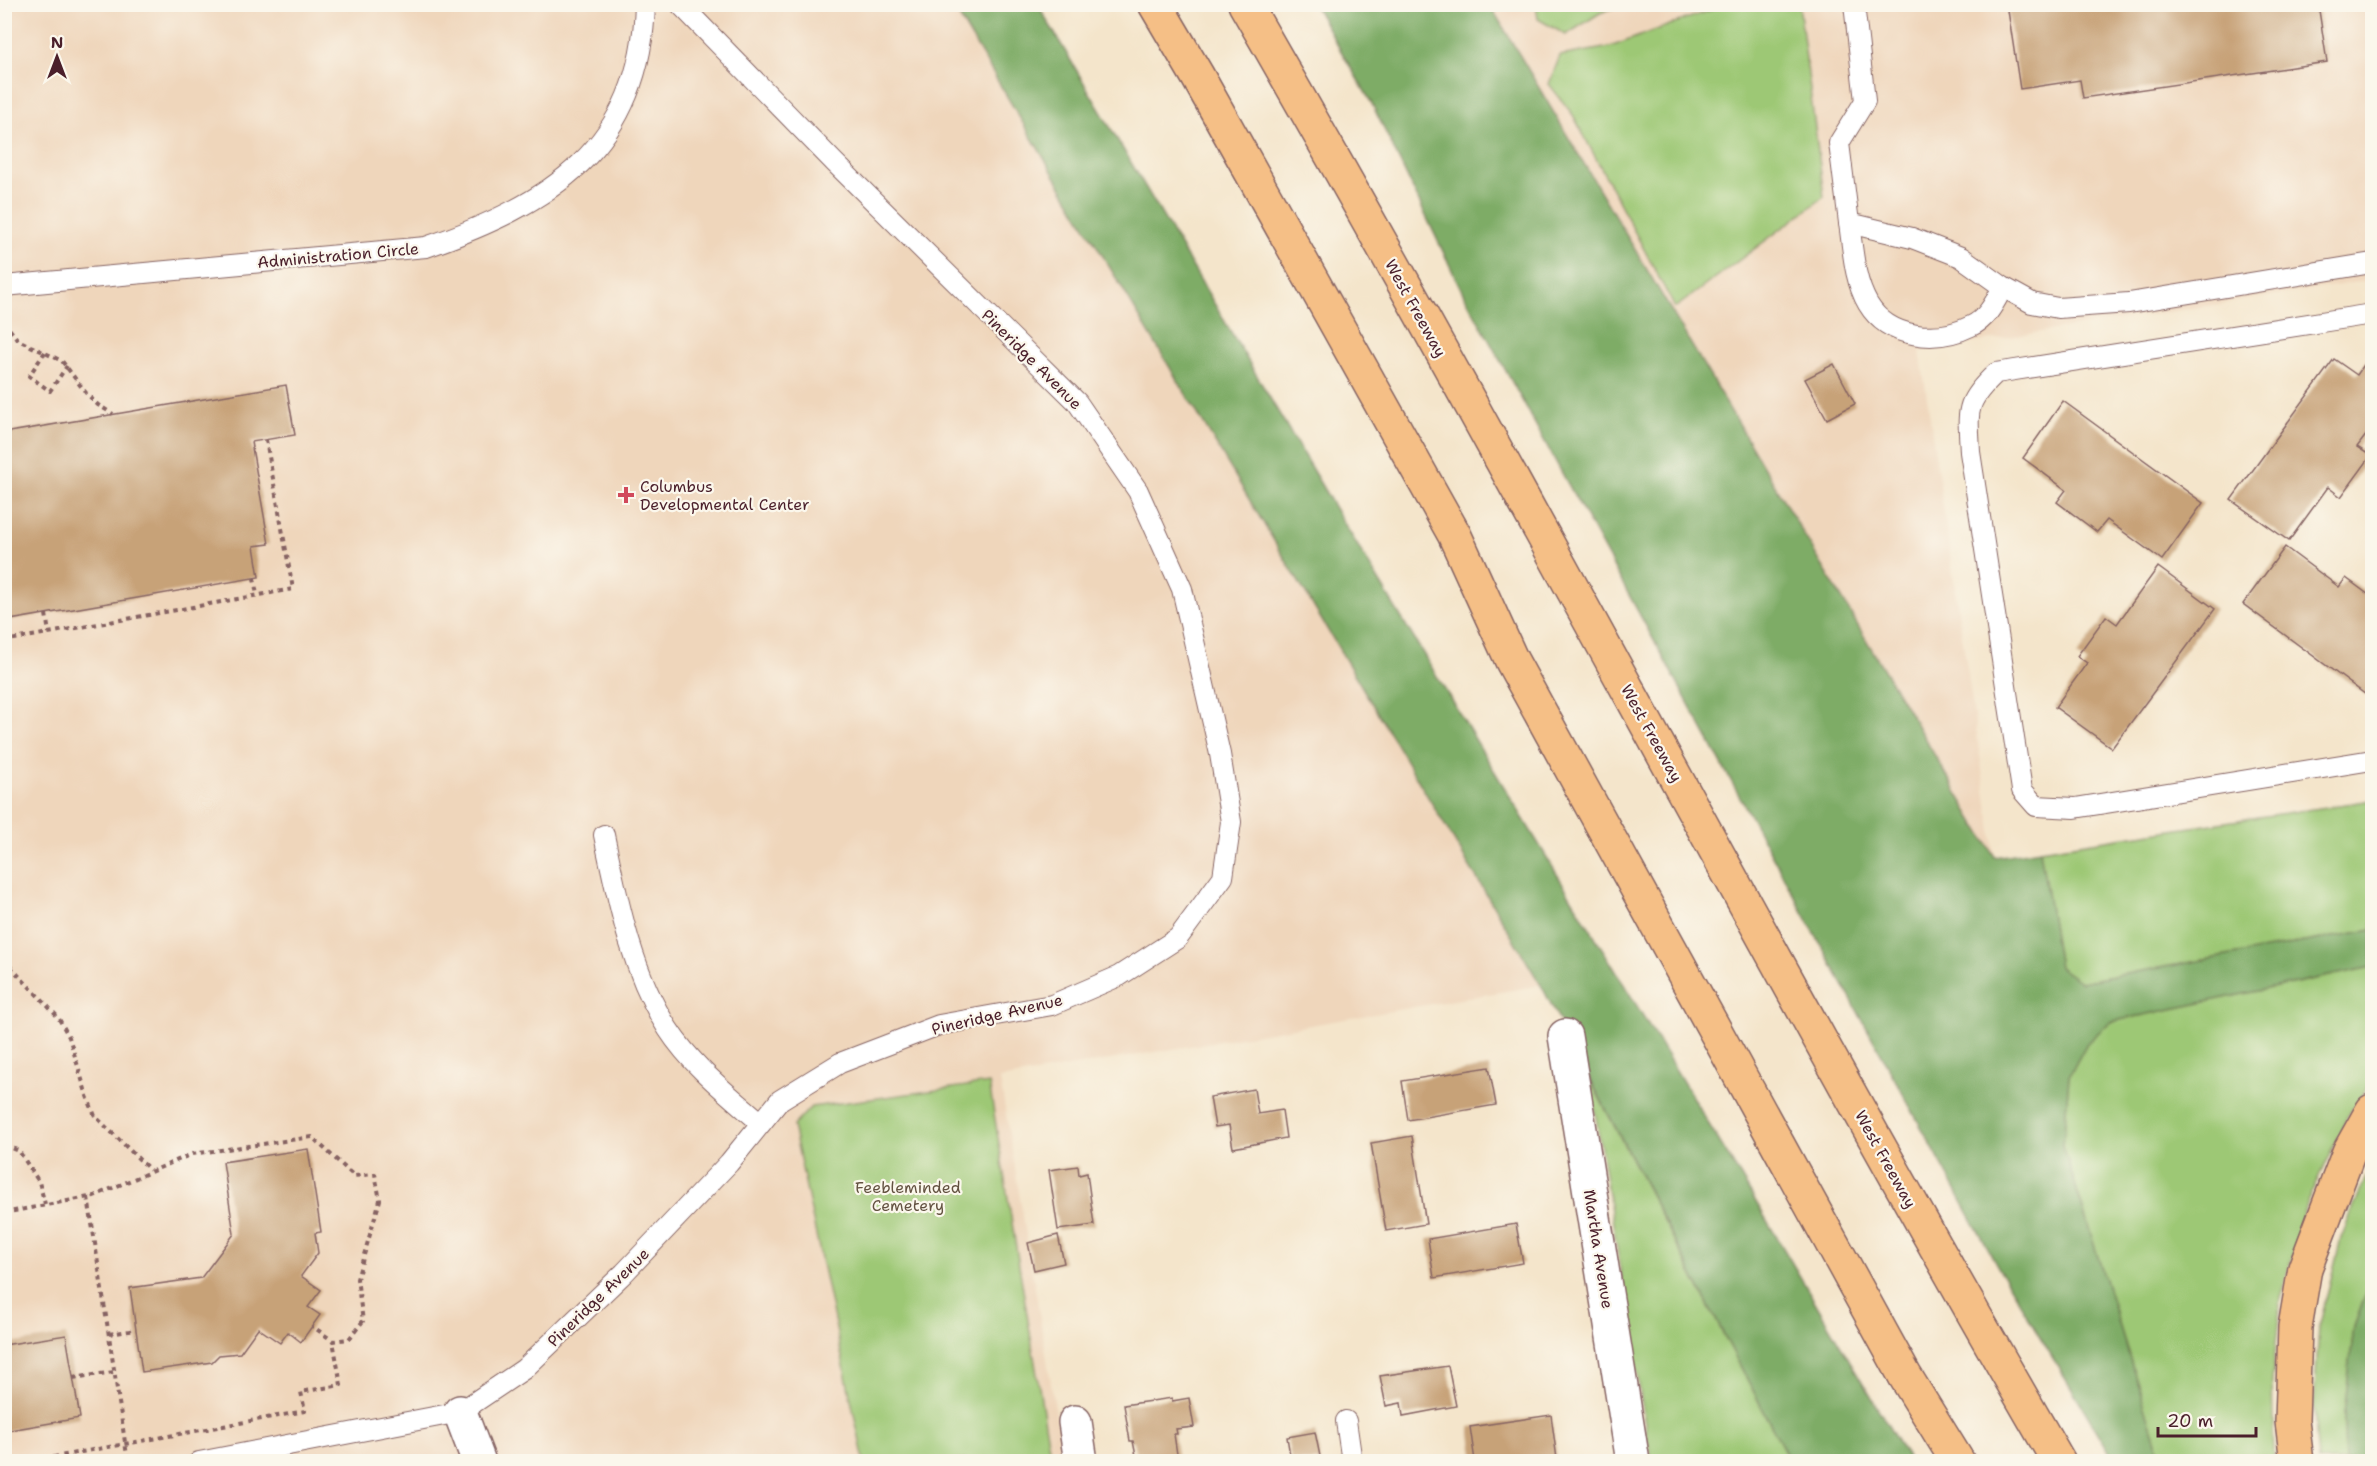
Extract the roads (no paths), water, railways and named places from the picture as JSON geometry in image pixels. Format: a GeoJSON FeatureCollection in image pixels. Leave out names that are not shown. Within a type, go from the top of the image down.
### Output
{"type":"FeatureCollection","features":[{"type":"Feature","properties":{"kind":"highway"},"geometry":{"type":"LineString","coordinates":[[1155,4],[1454,534],[1524,682],[1905,1376],[1958,1461]]}},
{"type":"Feature","properties":{"kind":"highway","name":"West Freeway"},"geometry":{"type":"LineString","coordinates":[[1245,4],[1507,470],[1954,1282],[2059,1461]]}},
{"type":"Feature","properties":{"kind":"highway"},"geometry":{"type":"LineString","coordinates":[[2297,1461],[2292,1421],[2295,1327],[2305,1268],[2349,1152],[2373,1111]]}},
{"type":"Feature","properties":{"kind":"street","name":"Martha Avenue"},"geometry":{"type":"LineString","coordinates":[[1565,1036],[1633,1461]]}},
{"type":"Feature","properties":{"kind":"street"},"geometry":{"type":"LineString","coordinates":[[460,1412],[479,1461]]}},
{"type":"Feature","properties":{"kind":"street"},"geometry":{"type":"LineString","coordinates":[[1075,1422],[1081,1461]]}},
{"type":"Feature","properties":{"kind":"lane","name":"Administration Circle"},"geometry":{"type":"LineString","coordinates":[[4,286],[426,247],[477,229],[533,201],[574,170],[614,123],[634,82],[644,34],[645,4]]}},
{"type":"Feature","properties":{"kind":"lane","name":"Pineridge Avenue"},"geometry":{"type":"LineString","coordinates":[[199,1461],[460,1412],[524,1369],[624,1273],[729,1163],[780,1100],[840,1063],[939,1025],[1052,1005],[1119,976],[1178,938],[1223,877],[1231,822],[1220,754],[1182,589],[1138,490],[1077,402],[843,172],[680,4]]}},
{"type":"Feature","properties":{"kind":"lane"},"geometry":{"type":"LineString","coordinates":[[1854,4],[1865,101],[1839,143],[1858,282],[1869,305],[1889,326],[1911,335],[1937,335],[1972,326],[1989,312],[2002,287]]}},
{"type":"Feature","properties":{"kind":"lane"},"geometry":{"type":"LineString","coordinates":[[1849,223],[1912,238],[1960,257],[2002,287],[2032,303],[2058,308],[2129,303],[2373,263]]}},
{"type":"Feature","properties":{"kind":"lane"},"geometry":{"type":"LineString","coordinates":[[2373,314],[1996,373],[1979,389],[1968,411],[1970,452],[2022,790],[2036,806],[2075,808],[2373,760]]}},
{"type":"Feature","properties":{"kind":"lane"},"geometry":{"type":"LineString","coordinates":[[604,835],[620,912],[639,972],[668,1029],[700,1069],[761,1123]]}},
{"type":"Feature","properties":{"kind":"lane"},"geometry":{"type":"LineString","coordinates":[[1346,1421],[1352,1461]]}},
{"type":"Feature","properties":{"kind":"place","name":"Columbus Developmental Center"},"geometry":{"type":"Point","coordinates":[626,495]}},
{"type":"Feature","properties":{"kind":"park label","name":"Feebleminded Cemetery"},"geometry":{"type":"Point","coordinates":[908,1196]}}]}
